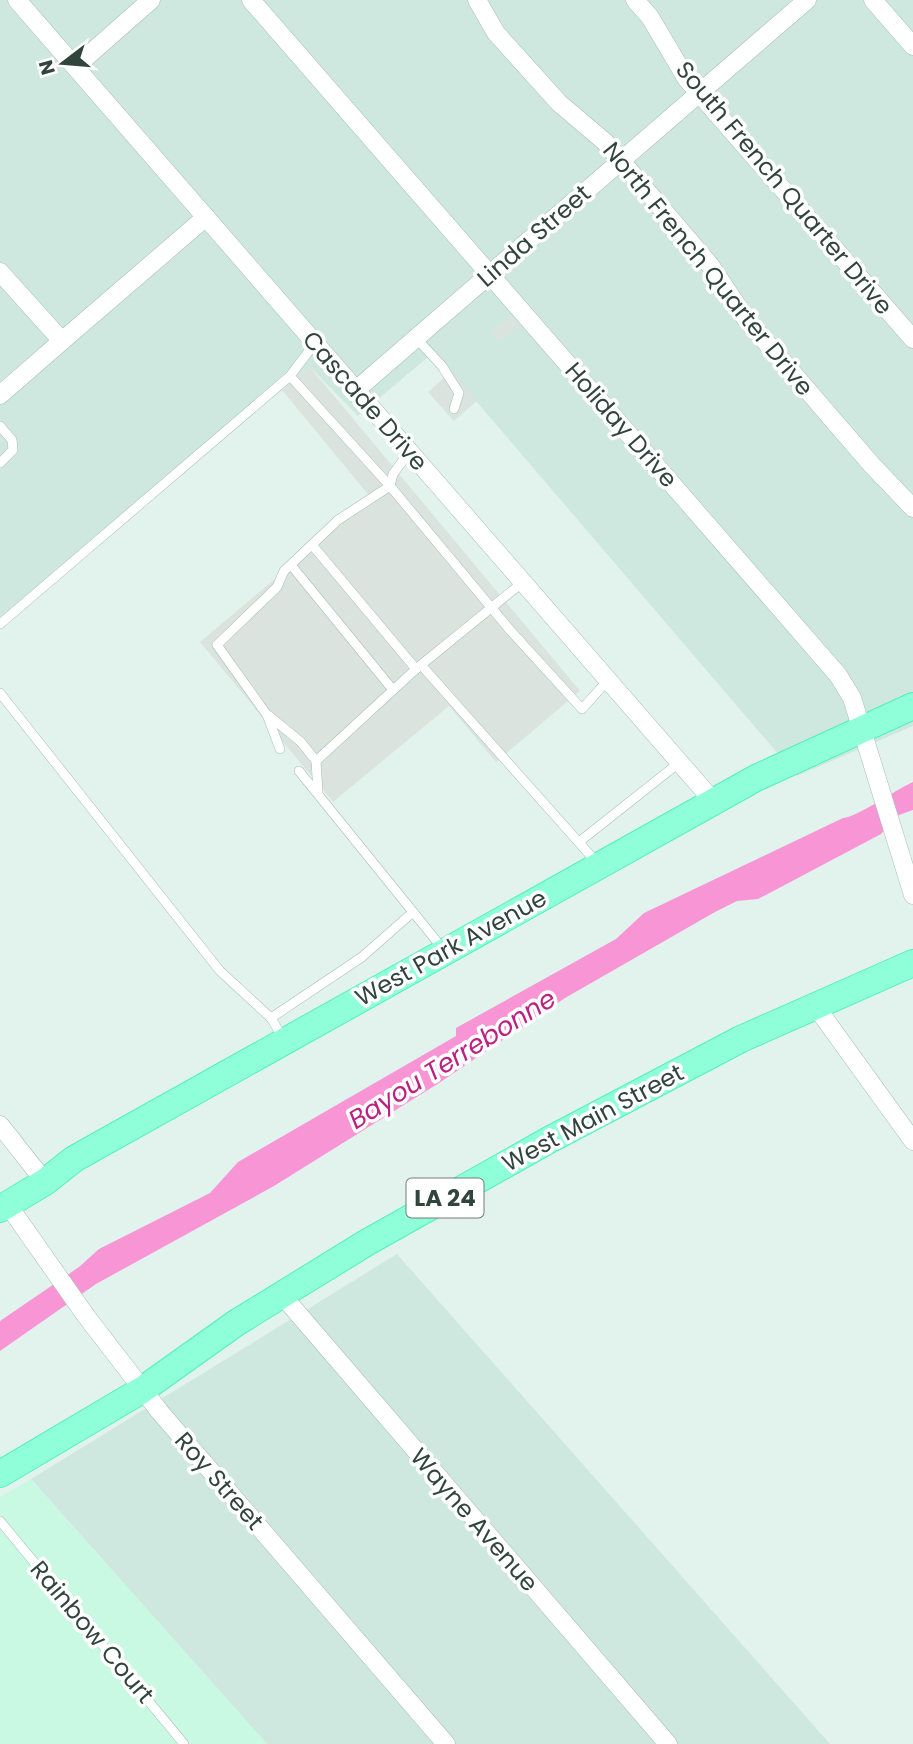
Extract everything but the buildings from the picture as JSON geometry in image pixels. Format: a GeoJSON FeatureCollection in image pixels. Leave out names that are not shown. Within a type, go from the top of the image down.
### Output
{"type":"FeatureCollection","features":[{"type":"Feature","properties":{"kind":"main road","name":"West Park Avenue"},"geometry":{"type":"LineString","coordinates":[[4,1207],[45,1182],[74,1159],[599,865],[756,779],[913,706]]}},
{"type":"Feature","properties":{"kind":"main road","name":"West Main Street"},"geometry":{"type":"LineString","coordinates":[[0,1474],[142,1390],[236,1323],[282,1295],[549,1140],[814,1004],[913,963]]}},
{"type":"Feature","properties":{"kind":"street","name":"Cascade Drive"},"geometry":{"type":"LineString","coordinates":[[17,0],[714,802]]}},
{"type":"Feature","properties":{"kind":"street"},"geometry":{"type":"LineString","coordinates":[[75,67],[151,0]]}},
{"type":"Feature","properties":{"kind":"street","name":"Holiday Drive"},"geometry":{"type":"LineString","coordinates":[[251,0],[838,675],[852,698],[913,895]]}},
{"type":"Feature","properties":{"kind":"street","name":"North French Quarter Drive"},"geometry":{"type":"LineString","coordinates":[[477,0],[496,33],[559,103],[606,142],[710,265],[746,319],[871,464],[913,508]]}},
{"type":"Feature","properties":{"kind":"street","name":"South French Quarter Drive"},"geometry":{"type":"LineString","coordinates":[[635,0],[700,93],[913,339]]}},
{"type":"Feature","properties":{"kind":"street","name":"Linda Street"},"geometry":{"type":"LineString","coordinates":[[356,390],[807,0]]}},
{"type":"Feature","properties":{"kind":"street"},"geometry":{"type":"LineString","coordinates":[[873,0],[913,46]]}},
{"type":"Feature","properties":{"kind":"street"},"geometry":{"type":"LineString","coordinates":[[0,395],[206,218]]}},
{"type":"Feature","properties":{"kind":"street"},"geometry":{"type":"LineString","coordinates":[[0,272],[62,341]]}},
{"type":"Feature","properties":{"kind":"street"},"geometry":{"type":"LineString","coordinates":[[814,1004],[913,1141]]}},
{"type":"Feature","properties":{"kind":"street"},"geometry":{"type":"LineString","coordinates":[[0,1125],[45,1182]]}},
{"type":"Feature","properties":{"kind":"street","name":"Roy Street"},"geometry":{"type":"LineString","coordinates":[[4,1207],[142,1390],[446,1744]]}},
{"type":"Feature","properties":{"kind":"street","name":"Wayne Avenue"},"geometry":{"type":"LineString","coordinates":[[282,1295],[668,1744]]}},
{"type":"Feature","properties":{"kind":"lane"},"geometry":{"type":"LineString","coordinates":[[416,338],[442,366],[459,393],[454,409]]}},
{"type":"Feature","properties":{"kind":"lane"},"geometry":{"type":"LineString","coordinates":[[0,624],[289,376],[315,343]]}},
{"type":"Feature","properties":{"kind":"lane"},"geometry":{"type":"LineString","coordinates":[[289,376],[390,486],[491,607],[582,709],[608,680]]}},
{"type":"Feature","properties":{"kind":"lane"},"geometry":{"type":"LineString","coordinates":[[0,426],[12,440],[13,450],[0,463]]}},
{"type":"Feature","properties":{"kind":"lane"},"geometry":{"type":"LineString","coordinates":[[280,749],[267,715],[217,645],[277,587],[284,571],[338,520],[390,486],[393,474],[410,451]]}},
{"type":"Feature","properties":{"kind":"lane"},"geometry":{"type":"LineString","coordinates":[[313,546],[599,865]]}},
{"type":"Feature","properties":{"kind":"lane"},"geometry":{"type":"LineString","coordinates":[[291,565],[393,690]]}},
{"type":"Feature","properties":{"kind":"lane"},"geometry":{"type":"LineString","coordinates":[[316,761],[419,667],[523,582]]}},
{"type":"Feature","properties":{"kind":"lane"},"geometry":{"type":"LineString","coordinates":[[0,694],[220,971],[271,1018],[285,1041]]}},
{"type":"Feature","properties":{"kind":"lane"},"geometry":{"type":"LineString","coordinates":[[267,715],[301,742],[316,761],[318,794]]}},
{"type":"Feature","properties":{"kind":"lane"},"geometry":{"type":"LineString","coordinates":[[579,842],[680,762]]}},
{"type":"Feature","properties":{"kind":"lane"},"geometry":{"type":"LineString","coordinates":[[299,771],[445,952]]}},
{"type":"Feature","properties":{"kind":"lane"},"geometry":{"type":"LineString","coordinates":[[271,1018],[362,957],[413,912]]}},
{"type":"Feature","properties":{"kind":"lane","name":"Rainbow Court"},"geometry":{"type":"LineString","coordinates":[[0,1521],[184,1744]]}},
{"type":"Feature","properties":{"kind":"shaded area"},"geometry":{"type":"Polygon","coordinates":[[[0,0],[913,0],[913,726],[797,776],[434,352],[358,416],[310,367],[0,625],[0,0]]]}},
{"type":"Feature","properties":{"kind":"shaded area"},"geometry":{"type":"Polygon","coordinates":[[[511,315],[520,324],[499,342],[491,333],[511,315]]]}},
{"type":"Feature","properties":{"kind":"shaded area"},"geometry":{"type":"Polygon","coordinates":[[[429,346],[477,401],[454,421],[428,392],[445,377],[423,351],[429,346]]]}},
{"type":"Feature","properties":{"kind":"shaded area"},"geometry":{"type":"Polygon","coordinates":[[[310,367],[580,691],[496,762],[449,706],[333,802],[200,642],[371,498],[282,390],[310,367]]]}},
{"type":"Feature","properties":{"kind":"shaded area"},"geometry":{"type":"Polygon","coordinates":[[[397,1254],[830,1744],[267,1744],[31,1479],[397,1254]]]}},
{"type":"Feature","properties":{"kind":"shaded area"},"geometry":{"type":"Polygon","coordinates":[[[31,1479],[267,1744],[0,1744],[0,1497],[31,1479]]]}},
{"type":"Feature","properties":{"kind":"water","name":"Bayou Terrebonne"},"geometry":{"type":"Polygon","coordinates":[[[913,782],[913,810],[899,815],[881,834],[758,899],[737,901],[715,912],[565,998],[439,1083],[274,1186],[96,1284],[0,1351],[0,1321],[79,1267],[99,1249],[210,1193],[238,1162],[456,1036],[456,1028],[616,939],[644,913],[858,813],[913,782]]]}}]}
